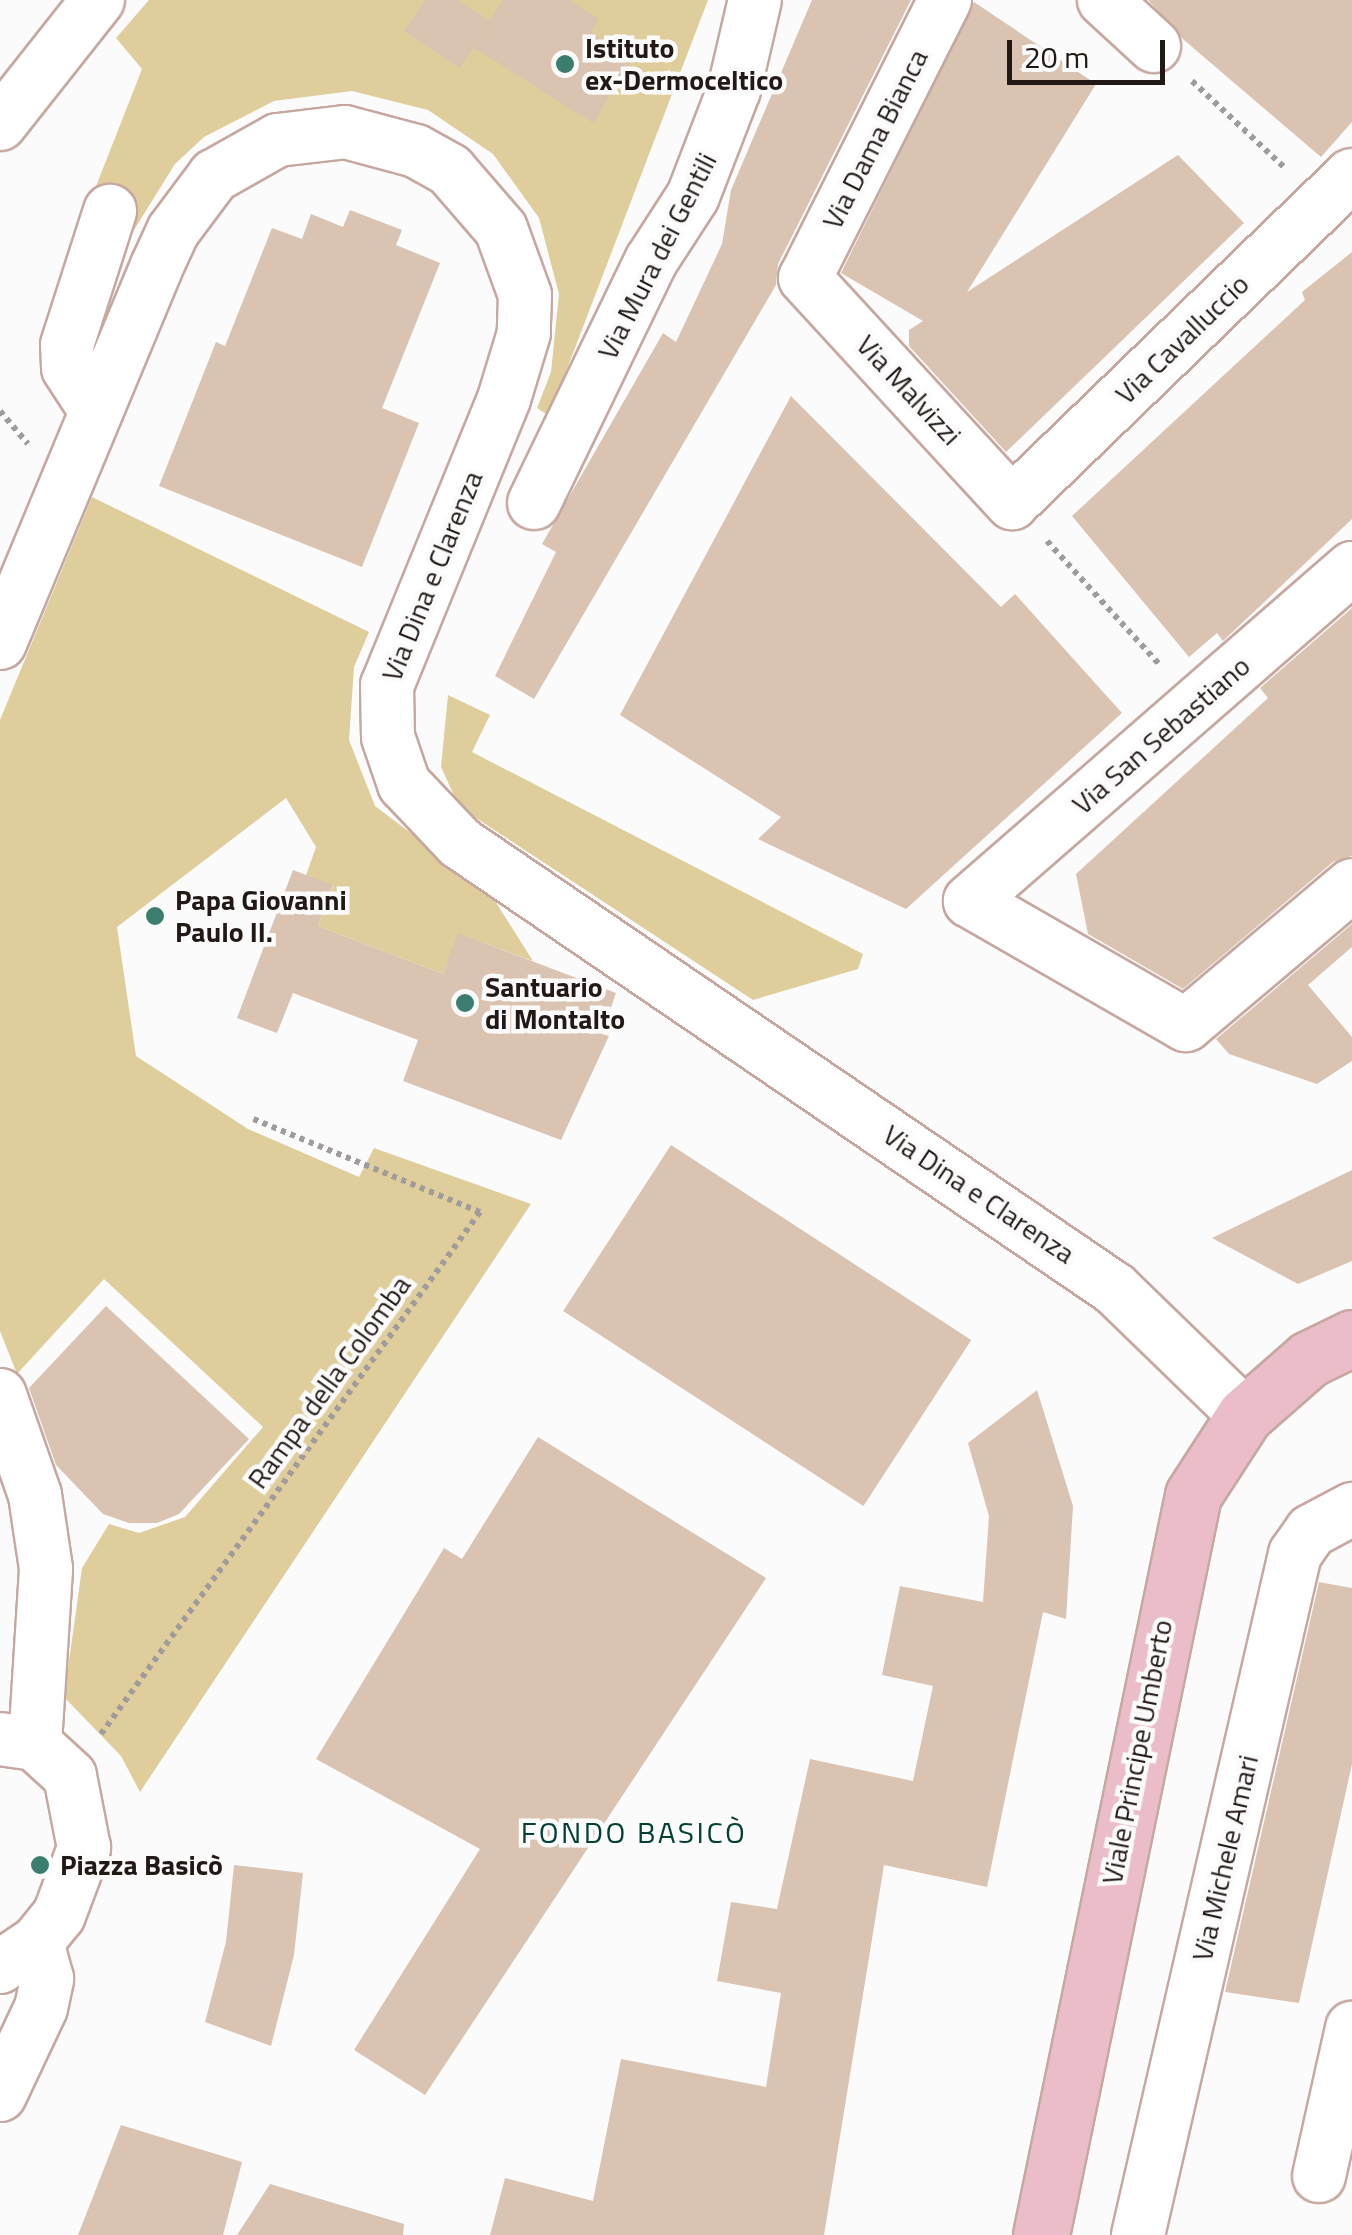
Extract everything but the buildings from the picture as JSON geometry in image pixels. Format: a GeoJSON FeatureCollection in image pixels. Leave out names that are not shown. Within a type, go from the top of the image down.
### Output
{"type":"FeatureCollection","features":[{"type":"Feature","properties":{"kind":"main road","name":"Viale Principe Umberto"},"geometry":{"type":"LineString","coordinates":[[1040,2235],[1178,1546],[1201,1479],[1245,1415],[1308,1358],[1352,1338]]}},
{"type":"Feature","properties":{"kind":"street"},"geometry":{"type":"LineString","coordinates":[[0,124],[98,0]]}},
{"type":"Feature","properties":{"kind":"street","name":"Via Mura dei Gentili"},"geometry":{"type":"LineString","coordinates":[[534,503],[651,261],[693,196],[734,90],[755,0]]}},
{"type":"Feature","properties":{"kind":"street","name":"Via Dama Bianca"},"geometry":{"type":"LineString","coordinates":[[805,278],[944,0]]}},
{"type":"Feature","properties":{"kind":"street"},"geometry":{"type":"LineString","coordinates":[[1104,0],[1154,46]]}},
{"type":"Feature","properties":{"kind":"street","name":"Via Dina e Clarenza"},"geometry":{"type":"LineString","coordinates":[[0,644],[173,231],[214,176],[243,155],[278,140],[346,132],[384,139],[450,170],[501,229],[525,295],[524,334],[504,400],[387,685],[388,737],[404,784],[460,843],[1103,1280],[1245,1415]]}},
{"type":"Feature","properties":{"kind":"street","name":"Via Cavalluccio"},"geometry":{"type":"LineString","coordinates":[[1012,503],[1337,189]]}},
{"type":"Feature","properties":{"kind":"street"},"geometry":{"type":"LineString","coordinates":[[96,411],[68,368],[67,345],[110,210]]}},
{"type":"Feature","properties":{"kind":"street","name":"Via Malvizzi"},"geometry":{"type":"LineString","coordinates":[[805,278],[1012,503]]}},
{"type":"Feature","properties":{"kind":"street","name":"Via San Sebastiano"},"geometry":{"type":"LineString","coordinates":[[1352,568],[970,901],[1186,1024],[1352,886]]}},
{"type":"Feature","properties":{"kind":"street"},"geometry":{"type":"LineString","coordinates":[[0,1395],[35,1495],[46,1569],[35,1753],[84,1848],[76,1882],[18,1954],[47,1978],[41,2008],[0,2096]]}},
{"type":"Feature","properties":{"kind":"street","name":"Via Michele Amari"},"geometry":{"type":"LineString","coordinates":[[1138,2235],[1295,1554],[1311,1531],[1352,1509]]}},
{"type":"Feature","properties":{"kind":"street"},"geometry":{"type":"LineString","coordinates":[[1319,2176],[1352,2028]]}},
{"type":"Feature","properties":{"kind":"path"},"geometry":{"type":"LineString","coordinates":[[1154,46],[1337,189]]}},
{"type":"Feature","properties":{"kind":"path"},"geometry":{"type":"LineString","coordinates":[[1012,503],[1196,704]]}},
{"type":"Feature","properties":{"kind":"path","name":"Rampa della Colomba"},"geometry":{"type":"LineString","coordinates":[[35,1753],[480,1212],[253,1119]]}},
{"type":"Feature","properties":{"kind":"shaded area"},"geometry":{"type":"Polygon","coordinates":[[[149,0],[708,0],[549,416],[537,408],[551,372],[559,294],[539,218],[493,154],[428,110],[352,91],[274,101],[204,137],[175,164],[134,230],[93,194],[142,69],[116,38],[149,0]]]}},
{"type":"Feature","properties":{"kind":"shaded area"},"geometry":{"type":"Polygon","coordinates":[[[92,497],[369,632],[354,667],[349,740],[375,806],[490,893],[533,961],[459,934],[443,974],[318,926],[333,886],[306,875],[316,847],[286,798],[117,927],[136,1056],[248,1129],[359,1177],[374,1148],[531,1204],[140,1792],[121,1756],[64,1697],[82,1568],[109,1524],[139,1533],[185,1517],[263,1427],[104,1279],[17,1374],[0,1331],[0,720],[92,497]]]}},
{"type":"Feature","properties":{"kind":"shaded area"},"geometry":{"type":"Polygon","coordinates":[[[448,695],[490,715],[472,752],[863,954],[858,969],[753,1000],[476,818],[457,802],[441,767],[448,695]]]}},
{"type":"Feature","properties":{"kind":"place","name":"Istituto ex-Dermoceltico"},"geometry":{"type":"Point","coordinates":[565,64]}},
{"type":"Feature","properties":{"kind":"place","name":"Papa Giovanni Paulo II."},"geometry":{"type":"Point","coordinates":[155,916]}},
{"type":"Feature","properties":{"kind":"place","name":"Santuario di Montalto"},"geometry":{"type":"Point","coordinates":[465,1003]}},
{"type":"Feature","properties":{"kind":"place","name":"Piazza Basicò"},"geometry":{"type":"Point","coordinates":[40,1865]}},
{"type":"Feature","properties":{"kind":"district","name":"FONDO BASICÒ"},"geometry":{"type":"Point","coordinates":[634,1832]}}]}
